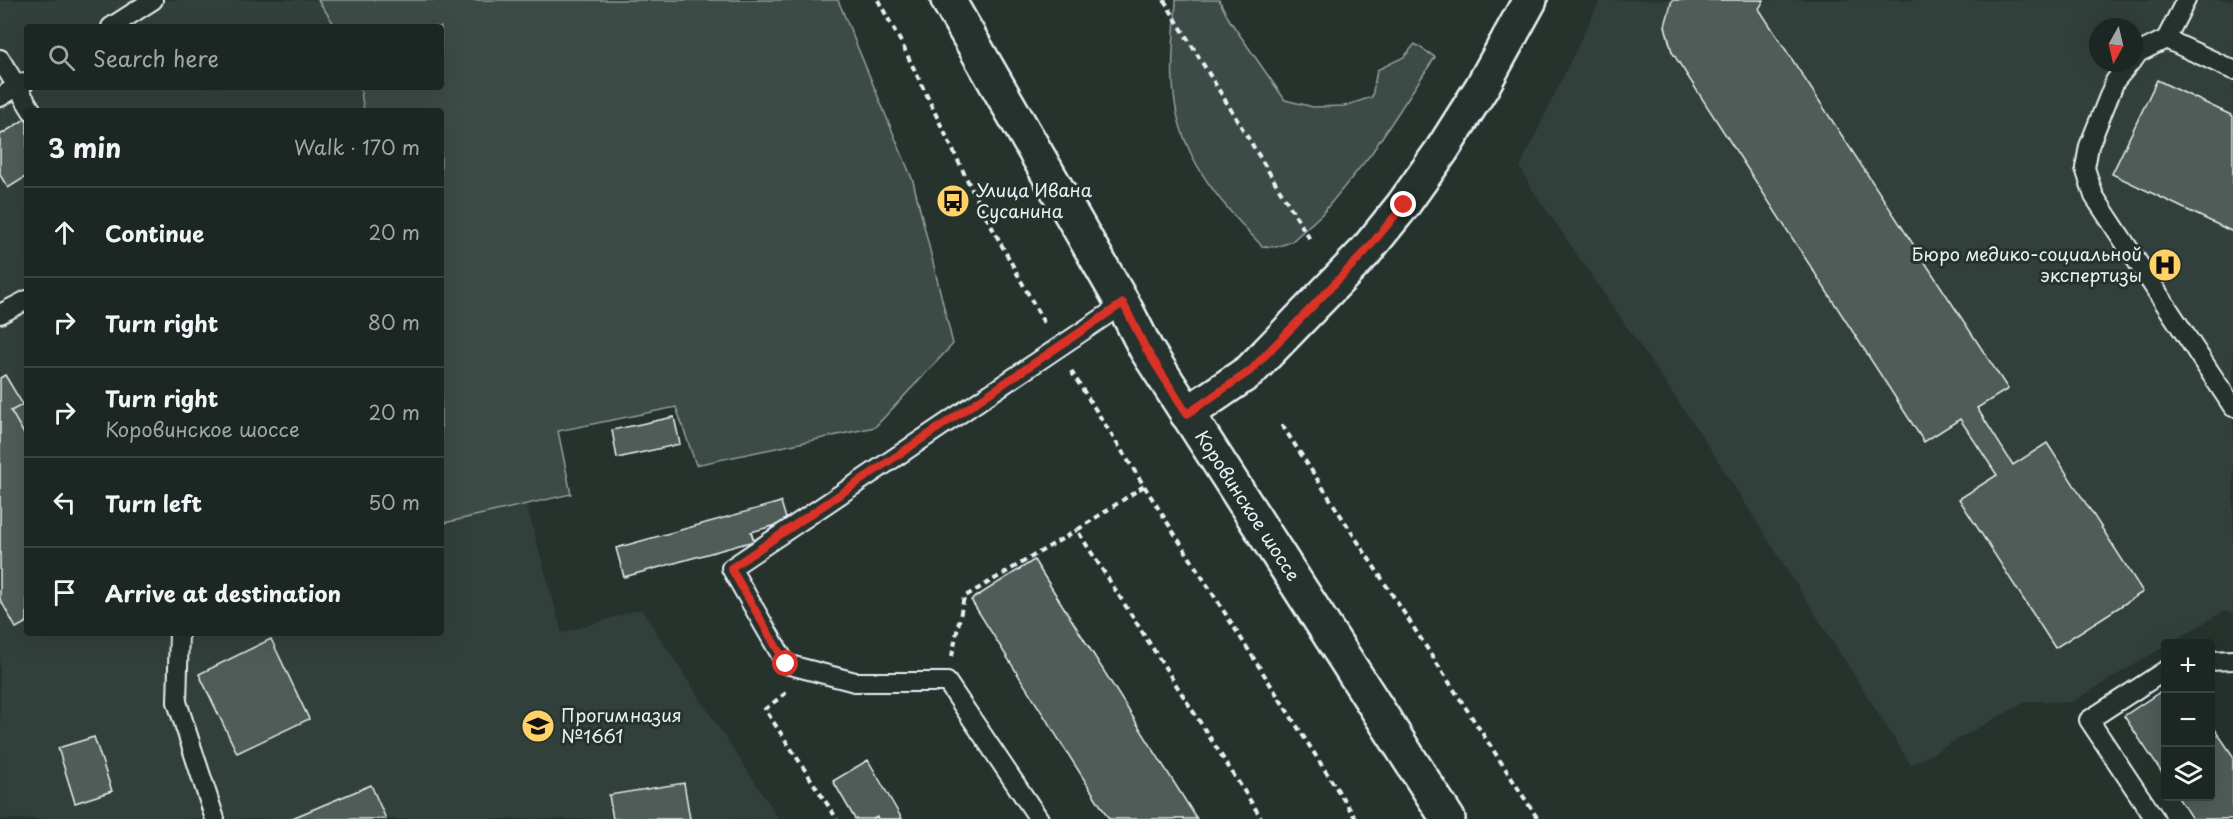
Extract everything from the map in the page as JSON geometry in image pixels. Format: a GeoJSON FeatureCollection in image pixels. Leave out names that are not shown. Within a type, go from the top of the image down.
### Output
{"type":"FeatureCollection","features":[{"type":"Feature","properties":{"kind":"main road","name":"Коровинское шоссе"},"geometry":{"type":"LineString","coordinates":[[948,0],[1123,303],[1146,349],[1448,819]]}},
{"type":"Feature","properties":{"kind":"main road"},"geometry":{"type":"LineString","coordinates":[[1187,414],[1250,371],[1365,252],[1404,205],[1482,87],[1530,0]]}},
{"type":"Feature","properties":{"kind":"lane"},"geometry":{"type":"LineString","coordinates":[[116,24],[153,0]]}},
{"type":"Feature","properties":{"kind":"lane"},"geometry":{"type":"LineString","coordinates":[[2143,51],[2166,39],[2186,0]]}},
{"type":"Feature","properties":{"kind":"lane"},"geometry":{"type":"LineString","coordinates":[[2166,39],[2233,70]]}},
{"type":"Feature","properties":{"kind":"lane"},"geometry":{"type":"LineString","coordinates":[[0,59],[22,84],[0,97]]}},
{"type":"Feature","properties":{"kind":"lane"},"geometry":{"type":"LineString","coordinates":[[2122,72],[2115,81],[2089,146],[2085,168],[2094,196],[2233,407]]}},
{"type":"Feature","properties":{"kind":"lane"},"geometry":{"type":"LineString","coordinates":[[24,90],[31,108]]}},
{"type":"Feature","properties":{"kind":"lane"},"geometry":{"type":"LineString","coordinates":[[0,314],[24,302]]}},
{"type":"Feature","properties":{"kind":"lane"},"geometry":{"type":"LineString","coordinates":[[1039,819],[947,682],[855,682],[786,664],[731,568],[1123,303]]}},
{"type":"Feature","properties":{"kind":"lane"},"geometry":{"type":"LineString","coordinates":[[179,636],[177,702],[214,819]]}},
{"type":"Feature","properties":{"kind":"lane"},"geometry":{"type":"LineString","coordinates":[[2215,661],[2233,660]]}},
{"type":"Feature","properties":{"kind":"lane"},"geometry":{"type":"LineString","coordinates":[[2155,819],[2089,720],[2161,673]]}},
{"type":"Feature","properties":{"kind":"path"},"geometry":{"type":"LineString","coordinates":[[878,0],[902,44],[975,196],[1057,348],[1356,819]]}},
{"type":"Feature","properties":{"kind":"path"},"geometry":{"type":"LineString","coordinates":[[1164,0],[1311,241]]}},
{"type":"Feature","properties":{"kind":"path"},"geometry":{"type":"LineString","coordinates":[[1282,425],[1538,819]]}},
{"type":"Feature","properties":{"kind":"path"},"geometry":{"type":"LineString","coordinates":[[947,682],[964,597],[1077,530],[1144,486]]}},
{"type":"Feature","properties":{"kind":"path"},"geometry":{"type":"LineString","coordinates":[[1077,530],[1262,819]]}},
{"type":"Feature","properties":{"kind":"path"},"geometry":{"type":"LineString","coordinates":[[815,672],[765,709],[837,819]]}},
{"type":"Feature","properties":{"kind":"shaded area"},"geometry":{"type":"Polygon","coordinates":[[[0,0],[838,0],[913,181],[953,344],[875,427],[696,465],[676,407],[558,431],[571,494],[526,504],[562,633],[641,609],[779,819],[0,819],[0,0]]]}},
{"type":"Feature","properties":{"kind":"shaded area"},"geometry":{"type":"Polygon","coordinates":[[[318,0],[838,0],[913,181],[953,344],[875,427],[696,465],[676,407],[558,431],[571,494],[444,523],[444,108],[364,108],[360,90],[444,90],[444,24],[334,24],[318,0]]]}},
{"type":"Feature","properties":{"kind":"shaded area"},"geometry":{"type":"Polygon","coordinates":[[[1176,0],[1219,0],[1230,21],[1285,100],[1313,107],[1344,106],[1372,97],[1377,70],[1404,57],[1415,44],[1435,57],[1371,154],[1322,214],[1291,242],[1276,247],[1262,246],[1215,192],[1191,153],[1176,108],[1173,83],[1176,0]]]}},
{"type":"Feature","properties":{"kind":"shaded area"},"geometry":{"type":"Polygon","coordinates":[[[1600,0],[2233,0],[2233,613],[2224,611],[2177,639],[2161,639],[2161,648],[2072,702],[2027,701],[1911,765],[1708,445],[1532,189],[1520,167],[1600,0]]]}},
{"type":"Feature","properties":{"kind":"building"},"geometry":{"type":"Polygon","coordinates":[[[1672,0],[1764,0],[1759,9],[2008,389],[1977,408],[2013,465],[2047,443],[2143,592],[2055,648],[1959,499],[1997,475],[1960,419],[1924,442],[1672,52],[1665,26],[1672,0]]]}},
{"type":"Feature","properties":{"kind":"building"},"geometry":{"type":"Polygon","coordinates":[[[2157,80],[2233,116],[2233,232],[2112,174],[2157,80]]]}},
{"type":"Feature","properties":{"kind":"building"},"geometry":{"type":"Polygon","coordinates":[[[24,120],[24,178],[8,188],[0,175],[0,135],[24,120]]]}},
{"type":"Feature","properties":{"kind":"building"},"geometry":{"type":"Polygon","coordinates":[[[5,375],[23,405],[11,411],[24,434],[24,624],[16,628],[0,599],[0,378],[5,375]]]}},
{"type":"Feature","properties":{"kind":"building"},"geometry":{"type":"Polygon","coordinates":[[[24,404],[24,434],[11,411],[24,404]]]}},
{"type":"Feature","properties":{"kind":"building"},"geometry":{"type":"Polygon","coordinates":[[[674,417],[680,444],[617,458],[612,430],[674,417]]]}},
{"type":"Feature","properties":{"kind":"building"},"geometry":{"type":"Polygon","coordinates":[[[781,502],[787,522],[751,532],[754,541],[624,577],[616,548],[781,502]]]}},
{"type":"Feature","properties":{"kind":"building"},"geometry":{"type":"Polygon","coordinates":[[[1034,560],[1197,819],[1109,819],[971,600],[1034,560]]]}},
{"type":"Feature","properties":{"kind":"building"},"geometry":{"type":"Polygon","coordinates":[[[271,639],[309,719],[237,753],[199,674],[271,639]]]}},
{"type":"Feature","properties":{"kind":"building"},"geometry":{"type":"Polygon","coordinates":[[[2161,691],[2161,772],[2124,716],[2161,691]]]}},
{"type":"Feature","properties":{"kind":"building"},"geometry":{"type":"Polygon","coordinates":[[[2215,729],[2233,756],[2233,819],[2192,819],[2180,801],[2215,801],[2215,729]]]}},
{"type":"Feature","properties":{"kind":"building"},"geometry":{"type":"Polygon","coordinates":[[[94,737],[112,791],[75,803],[58,748],[94,737]]]}},
{"type":"Feature","properties":{"kind":"building"},"geometry":{"type":"Polygon","coordinates":[[[868,760],[902,819],[878,819],[877,817],[855,819],[833,781],[868,760]]]}},
{"type":"Feature","properties":{"kind":"building"},"geometry":{"type":"Polygon","coordinates":[[[684,783],[690,819],[613,819],[609,795],[684,783]]]}},
{"type":"Feature","properties":{"kind":"building"},"geometry":{"type":"Polygon","coordinates":[[[371,785],[386,819],[290,819],[371,785]]]}},
{"type":"Feature","properties":{"kind":"place","name":"Улица Ивана Сусанина"},"geometry":{"type":"Point","coordinates":[953,201]}},
{"type":"Feature","properties":{"kind":"place","name":"Бюро медико-социальной экспертизы"},"geometry":{"type":"Point","coordinates":[2165,265]}},
{"type":"Feature","properties":{"kind":"place","name":"Прогимназия №1661"},"geometry":{"type":"Point","coordinates":[538,726]}},
{"type":"Feature","properties":{"kind":"route"},"geometry":{"type":"LineString","coordinates":[[786,664],[731,568],[1123,303],[1146,349],[1187,414],[1250,371],[1365,252],[1404,205]]}}]}
